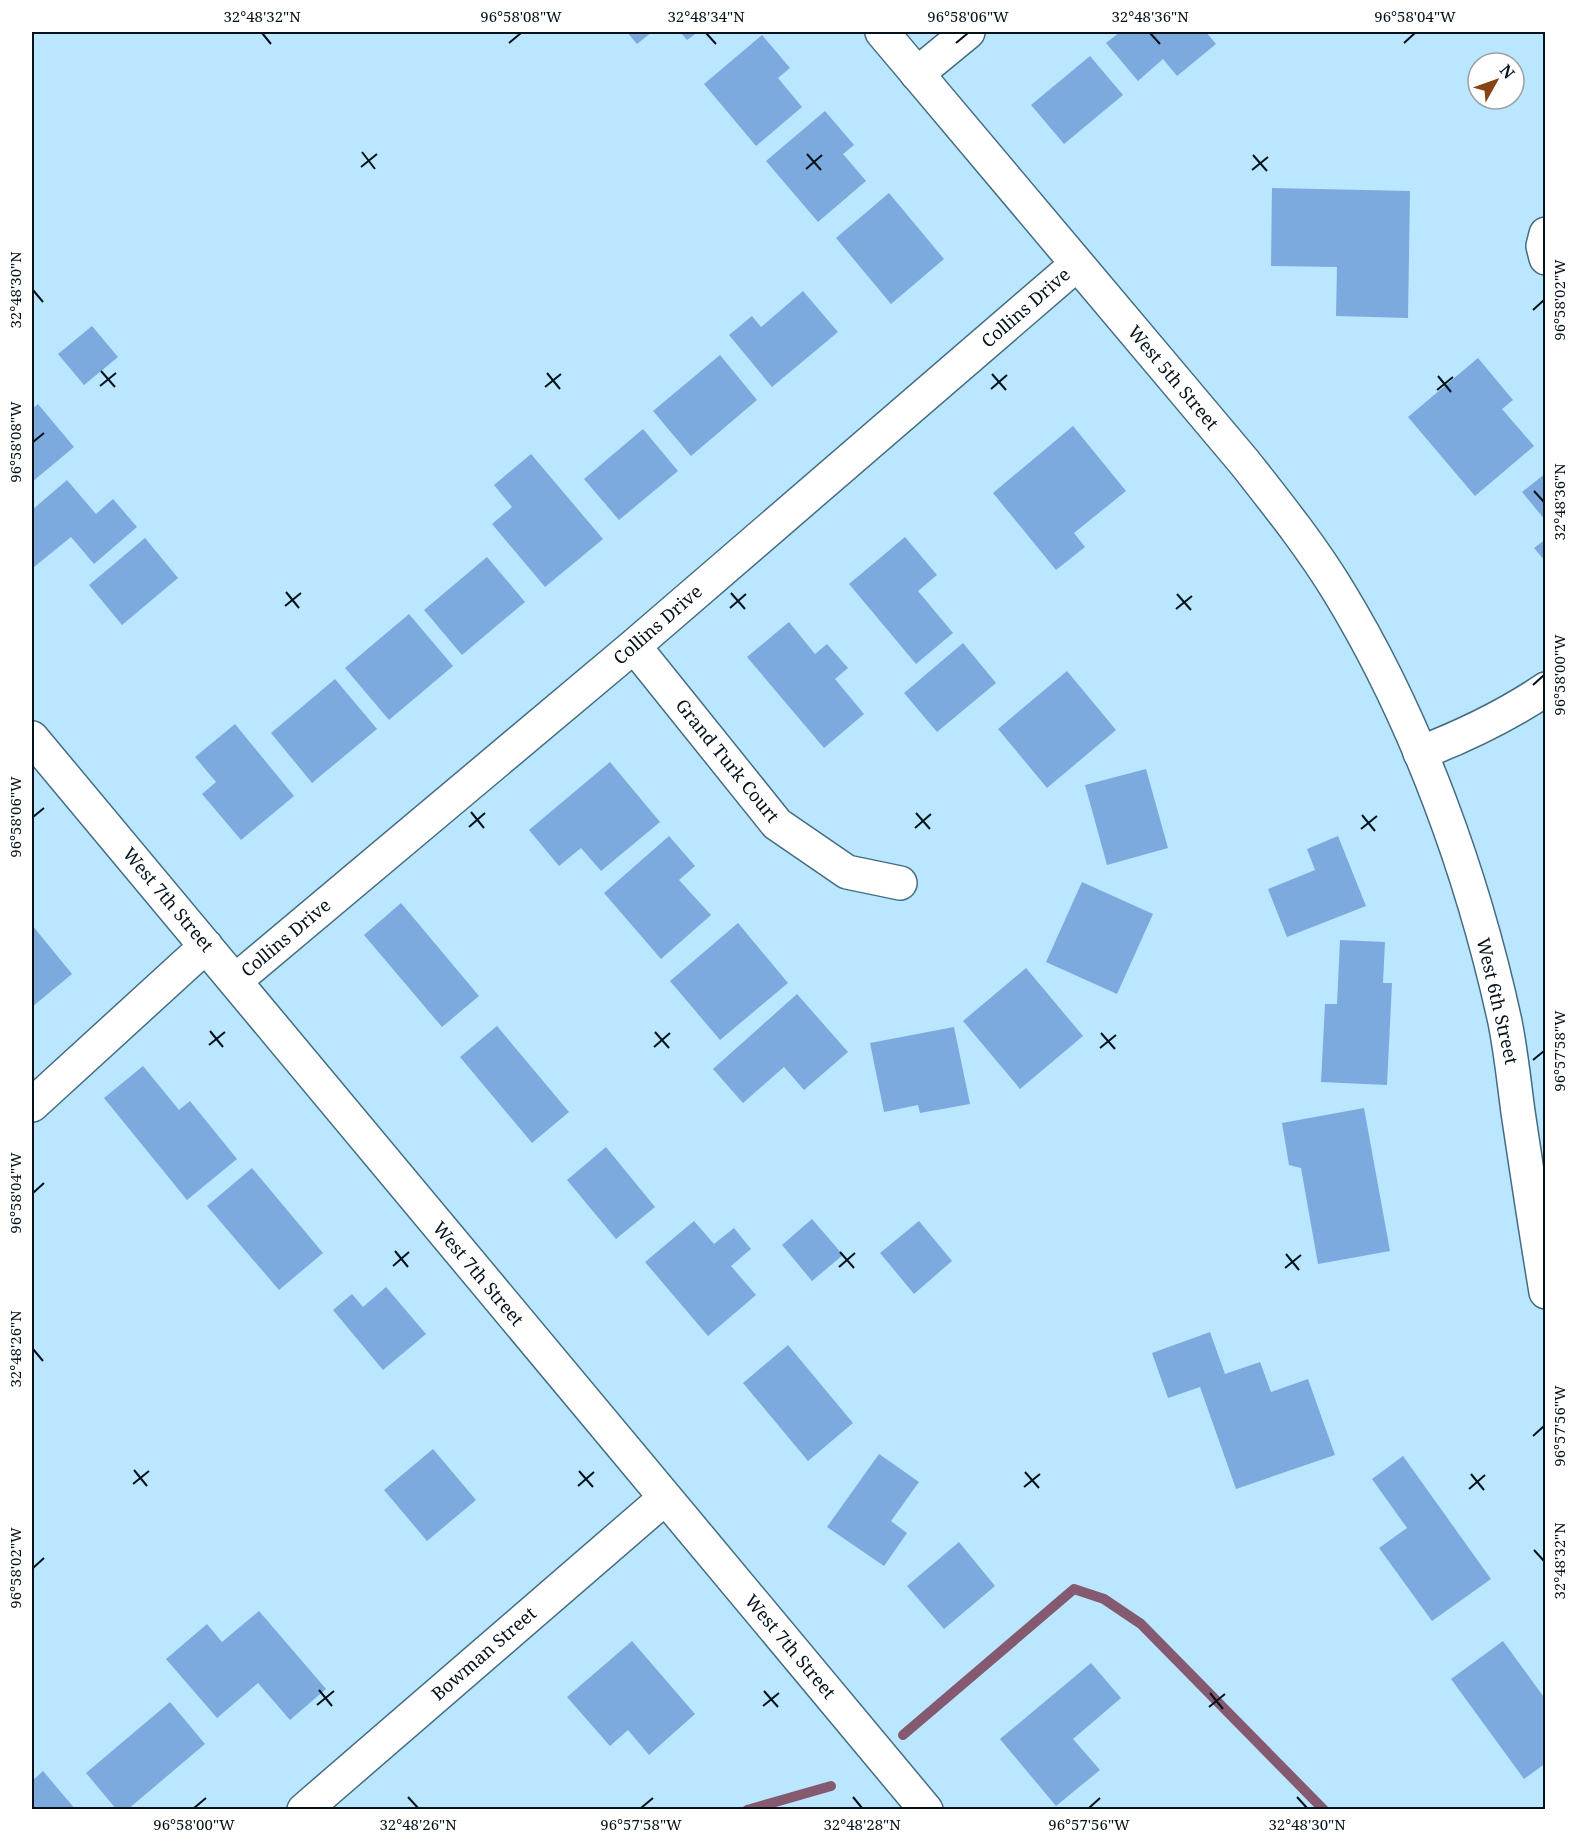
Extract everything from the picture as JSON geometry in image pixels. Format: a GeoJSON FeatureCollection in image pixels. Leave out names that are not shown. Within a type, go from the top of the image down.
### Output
{"type":"FeatureCollection","features":[{"type":"Feature","properties":{"kind":"street","name":"West 5th Street"},"geometry":{"type":"LineString","coordinates":[[882,32],[1245,463],[1301,534],[1339,592],[1378,663],[1420,753]]}},
{"type":"Feature","properties":{"kind":"street"},"geometry":{"type":"LineString","coordinates":[[917,74],[968,32]]}},
{"type":"Feature","properties":{"kind":"street"},"geometry":{"type":"LineString","coordinates":[[1545,234],[1543,246],[1545,258]]}},
{"type":"Feature","properties":{"kind":"street","name":"Collins Drive"},"geometry":{"type":"LineString","coordinates":[[235,981],[634,646],[1077,264]]}},
{"type":"Feature","properties":{"kind":"street","name":"Grand Turk Court"},"geometry":{"type":"LineString","coordinates":[[634,646],[777,824],[847,872],[900,883]]}},
{"type":"Feature","properties":{"kind":"street"},"geometry":{"type":"LineString","coordinates":[[1420,753],[1464,736],[1525,703],[1545,689]]}},
{"type":"Feature","properties":{"kind":"street","name":"West 7th Street"},"geometry":{"type":"LineString","coordinates":[[32,738],[926,1809]]}},
{"type":"Feature","properties":{"kind":"street","name":"West 6th Street"},"geometry":{"type":"LineString","coordinates":[[1420,753],[1448,822],[1471,894],[1505,1023],[1545,1292]]}},
{"type":"Feature","properties":{"kind":"street"},"geometry":{"type":"LineString","coordinates":[[32,1105],[206,946]]}},
{"type":"Feature","properties":{"kind":"street","name":"Bowman Street"},"geometry":{"type":"LineString","coordinates":[[304,1809],[665,1498]]}},
{"type":"Feature","properties":{"kind":"building"},"geometry":{"type":"Polygon","coordinates":[[[627,32],[652,32],[637,44],[627,32]]]}},
{"type":"Feature","properties":{"kind":"building"},"geometry":{"type":"Polygon","coordinates":[[[680,32],[698,32],[687,40],[680,32]]]}},
{"type":"Feature","properties":{"kind":"building"},"geometry":{"type":"Polygon","coordinates":[[[1120,32],[1206,32],[1216,44],[1177,76],[1163,59],[1138,81],[1106,43],[1120,32]]]}},
{"type":"Feature","properties":{"kind":"building"},"geometry":{"type":"Polygon","coordinates":[[[762,35],[790,68],[778,78],[802,107],[756,146],[704,84],[762,35]]]}},
{"type":"Feature","properties":{"kind":"building"},"geometry":{"type":"Polygon","coordinates":[[[1090,56],[1123,95],[1064,144],[1031,105],[1090,56]]]}},
{"type":"Feature","properties":{"kind":"building"},"geometry":{"type":"Polygon","coordinates":[[[825,111],[854,145],[843,154],[866,181],[818,222],[766,161],[825,111]]]}},
{"type":"Feature","properties":{"kind":"building"},"geometry":{"type":"Polygon","coordinates":[[[1272,188],[1410,191],[1408,318],[1336,316],[1337,267],[1271,266],[1272,188]]]}},
{"type":"Feature","properties":{"kind":"building"},"geometry":{"type":"Polygon","coordinates":[[[889,193],[944,259],[891,304],[836,238],[889,193]]]}},
{"type":"Feature","properties":{"kind":"building"},"geometry":{"type":"Polygon","coordinates":[[[803,291],[838,332],[772,387],[729,335],[752,316],[761,327],[803,291]]]}},
{"type":"Feature","properties":{"kind":"building"},"geometry":{"type":"Polygon","coordinates":[[[92,326],[118,357],[84,385],[58,354],[92,326]]]}},
{"type":"Feature","properties":{"kind":"building"},"geometry":{"type":"Polygon","coordinates":[[[720,355],[757,400],[691,456],[653,411],[720,355]]]}},
{"type":"Feature","properties":{"kind":"building"},"geometry":{"type":"Polygon","coordinates":[[[1478,358],[1513,400],[1502,409],[1534,446],[1475,496],[1408,417],[1478,358]]]}},
{"type":"Feature","properties":{"kind":"building"},"geometry":{"type":"Polygon","coordinates":[[[38,404],[74,447],[32,482],[32,409],[38,404]]]}},
{"type":"Feature","properties":{"kind":"building"},"geometry":{"type":"Polygon","coordinates":[[[1073,426],[1126,491],[1074,533],[1085,547],[1056,570],[993,493],[1073,426]]]}},
{"type":"Feature","properties":{"kind":"building"},"geometry":{"type":"Polygon","coordinates":[[[643,429],[678,471],[619,520],[584,479],[643,429]]]}},
{"type":"Feature","properties":{"kind":"building"},"geometry":{"type":"Polygon","coordinates":[[[531,454],[603,539],[545,587],[492,524],[512,507],[494,485],[531,454]]]}},
{"type":"Feature","properties":{"kind":"building"},"geometry":{"type":"Polygon","coordinates":[[[1546,473],[1546,521],[1522,492],[1546,473]]]}},
{"type":"Feature","properties":{"kind":"building"},"geometry":{"type":"Polygon","coordinates":[[[67,480],[96,514],[113,499],[137,527],[94,564],[71,537],[34,567],[32,564],[32,510],[67,480]]]}},
{"type":"Feature","properties":{"kind":"building"},"geometry":{"type":"Polygon","coordinates":[[[905,537],[937,575],[918,591],[953,633],[916,664],[849,584],[905,537]]]}},
{"type":"Feature","properties":{"kind":"building"},"geometry":{"type":"Polygon","coordinates":[[[145,538],[178,578],[122,625],[89,585],[145,538]]]}},
{"type":"Feature","properties":{"kind":"building"},"geometry":{"type":"Polygon","coordinates":[[[1546,539],[1546,562],[1534,548],[1546,539]]]}},
{"type":"Feature","properties":{"kind":"building"},"geometry":{"type":"Polygon","coordinates":[[[487,557],[525,602],[462,655],[424,610],[487,557]]]}},
{"type":"Feature","properties":{"kind":"building"},"geometry":{"type":"Polygon","coordinates":[[[409,614],[453,666],[389,720],[345,668],[409,614]]]}},
{"type":"Feature","properties":{"kind":"building"},"geometry":{"type":"Polygon","coordinates":[[[789,622],[815,654],[827,644],[848,668],[835,679],[864,714],[824,748],[747,657],[789,622]]]}},
{"type":"Feature","properties":{"kind":"building"},"geometry":{"type":"Polygon","coordinates":[[[963,643],[996,683],[937,732],[904,693],[963,643]]]}},
{"type":"Feature","properties":{"kind":"building"},"geometry":{"type":"Polygon","coordinates":[[[1067,671],[1116,730],[1047,788],[998,729],[1067,671]]]}},
{"type":"Feature","properties":{"kind":"building"},"geometry":{"type":"Polygon","coordinates":[[[335,679],[377,729],[312,783],[271,733],[335,679]]]}},
{"type":"Feature","properties":{"kind":"building"},"geometry":{"type":"Polygon","coordinates":[[[235,724],[294,796],[241,840],[202,794],[216,782],[195,757],[235,724]]]}},
{"type":"Feature","properties":{"kind":"building"},"geometry":{"type":"Polygon","coordinates":[[[610,762],[660,822],[601,871],[581,848],[559,866],[529,830],[610,762]]]}},
{"type":"Feature","properties":{"kind":"building"},"geometry":{"type":"Polygon","coordinates":[[[1146,769],[1168,848],[1107,865],[1085,785],[1146,769]]]}},
{"type":"Feature","properties":{"kind":"building"},"geometry":{"type":"Polygon","coordinates":[[[669,836],[695,866],[679,880],[711,915],[661,959],[604,893],[669,836]]]}},
{"type":"Feature","properties":{"kind":"building"},"geometry":{"type":"Polygon","coordinates":[[[1338,836],[1366,906],[1287,937],[1268,889],[1315,870],[1307,849],[1338,836]]]}},
{"type":"Feature","properties":{"kind":"building"},"geometry":{"type":"Polygon","coordinates":[[[1082,882],[1153,914],[1117,994],[1046,962],[1082,882]]]}},
{"type":"Feature","properties":{"kind":"building"},"geometry":{"type":"Polygon","coordinates":[[[401,903],[479,996],[442,1027],[364,935],[401,903]]]}},
{"type":"Feature","properties":{"kind":"building"},"geometry":{"type":"Polygon","coordinates":[[[738,923],[788,983],[720,1040],[670,981],[738,923]]]}},
{"type":"Feature","properties":{"kind":"building"},"geometry":{"type":"Polygon","coordinates":[[[32,925],[72,974],[32,1007],[32,925]]]}},
{"type":"Feature","properties":{"kind":"building"},"geometry":{"type":"Polygon","coordinates":[[[1340,940],[1385,942],[1383,983],[1392,983],[1387,1085],[1321,1082],[1325,1004],[1337,1004],[1340,940]]]}},
{"type":"Feature","properties":{"kind":"building"},"geometry":{"type":"Polygon","coordinates":[[[1026,968],[1083,1036],[1020,1089],[963,1021],[1026,968]]]}},
{"type":"Feature","properties":{"kind":"building"},"geometry":{"type":"Polygon","coordinates":[[[797,994],[848,1052],[804,1090],[784,1067],[743,1103],[713,1069],[797,994]]]}},
{"type":"Feature","properties":{"kind":"building"},"geometry":{"type":"Polygon","coordinates":[[[497,1026],[569,1112],[532,1143],[460,1057],[497,1026]]]}},
{"type":"Feature","properties":{"kind":"building"},"geometry":{"type":"Polygon","coordinates":[[[954,1027],[970,1104],[920,1113],[918,1105],[884,1112],[870,1043],[954,1027]]]}},
{"type":"Feature","properties":{"kind":"building"},"geometry":{"type":"Polygon","coordinates":[[[143,1066],[179,1110],[190,1101],[237,1159],[187,1200],[104,1098],[143,1066]]]}},
{"type":"Feature","properties":{"kind":"building"},"geometry":{"type":"Polygon","coordinates":[[[1364,1108],[1390,1251],[1318,1264],[1301,1168],[1289,1165],[1282,1123],[1364,1108]]]}},
{"type":"Feature","properties":{"kind":"building"},"geometry":{"type":"Polygon","coordinates":[[[606,1147],[655,1207],[616,1239],[567,1180],[606,1147]]]}},
{"type":"Feature","properties":{"kind":"building"},"geometry":{"type":"Polygon","coordinates":[[[252,1168],[323,1253],[279,1290],[207,1206],[252,1168]]]}},
{"type":"Feature","properties":{"kind":"building"},"geometry":{"type":"Polygon","coordinates":[[[812,1219],[843,1255],[812,1281],[782,1245],[812,1219]]]}},
{"type":"Feature","properties":{"kind":"building"},"geometry":{"type":"Polygon","coordinates":[[[694,1221],[714,1244],[734,1228],[751,1249],[731,1266],[756,1295],[708,1336],[645,1262],[694,1221]]]}},
{"type":"Feature","properties":{"kind":"building"},"geometry":{"type":"Polygon","coordinates":[[[919,1221],[952,1261],[914,1294],[880,1253],[919,1221]]]}},
{"type":"Feature","properties":{"kind":"building"},"geometry":{"type":"Polygon","coordinates":[[[386,1287],[426,1334],[383,1370],[333,1310],[352,1294],[363,1307],[386,1287]]]}},
{"type":"Feature","properties":{"kind":"building"},"geometry":{"type":"Polygon","coordinates":[[[1210,1332],[1225,1374],[1260,1362],[1271,1392],[1308,1379],[1335,1455],[1236,1489],[1200,1387],[1168,1398],[1152,1353],[1210,1332]]]}},
{"type":"Feature","properties":{"kind":"building"},"geometry":{"type":"Polygon","coordinates":[[[788,1345],[853,1423],[808,1461],[743,1383],[788,1345]]]}},
{"type":"Feature","properties":{"kind":"building"},"geometry":{"type":"Polygon","coordinates":[[[433,1449],[476,1500],[427,1541],[384,1490],[433,1449]]]}},
{"type":"Feature","properties":{"kind":"building"},"geometry":{"type":"Polygon","coordinates":[[[879,1454],[919,1482],[891,1521],[907,1533],[884,1566],[827,1527],[879,1454]]]}},
{"type":"Feature","properties":{"kind":"building"},"geometry":{"type":"Polygon","coordinates":[[[1403,1456],[1491,1579],[1432,1621],[1379,1548],[1407,1528],[1372,1479],[1403,1456]]]}},
{"type":"Feature","properties":{"kind":"building"},"geometry":{"type":"Polygon","coordinates":[[[959,1542],[995,1586],[944,1629],[907,1586],[959,1542]]]}},
{"type":"Feature","properties":{"kind":"building"},"geometry":{"type":"Polygon","coordinates":[[[259,1611],[326,1689],[290,1720],[258,1683],[217,1718],[166,1659],[207,1624],[222,1642],[259,1611]]]}},
{"type":"Feature","properties":{"kind":"building"},"geometry":{"type":"Polygon","coordinates":[[[632,1641],[695,1714],[649,1755],[628,1730],[610,1746],[567,1697],[632,1641]]]}},
{"type":"Feature","properties":{"kind":"building"},"geometry":{"type":"Polygon","coordinates":[[[1503,1641],[1546,1700],[1546,1763],[1524,1779],[1451,1679],[1503,1641]]]}},
{"type":"Feature","properties":{"kind":"building"},"geometry":{"type":"Polygon","coordinates":[[[1091,1663],[1121,1698],[1073,1739],[1100,1770],[1056,1806],[1000,1739],[1091,1663]]]}},
{"type":"Feature","properties":{"kind":"building"},"geometry":{"type":"Polygon","coordinates":[[[170,1702],[205,1744],[127,1810],[117,1810],[86,1773],[170,1702]]]}},
{"type":"Feature","properties":{"kind":"building"},"geometry":{"type":"Polygon","coordinates":[[[43,1771],[76,1810],[32,1810],[32,1781],[43,1771]]]}},
{"type":"Feature","properties":{"kind":"waterway"},"geometry":{"type":"LineString","coordinates":[[903,1735],[1074,1589],[1104,1599],[1141,1624],[1324,1810]]}},
{"type":"Feature","properties":{"kind":"waterway"},"geometry":{"type":"LineString","coordinates":[[747,1810],[831,1786]]}}]}
